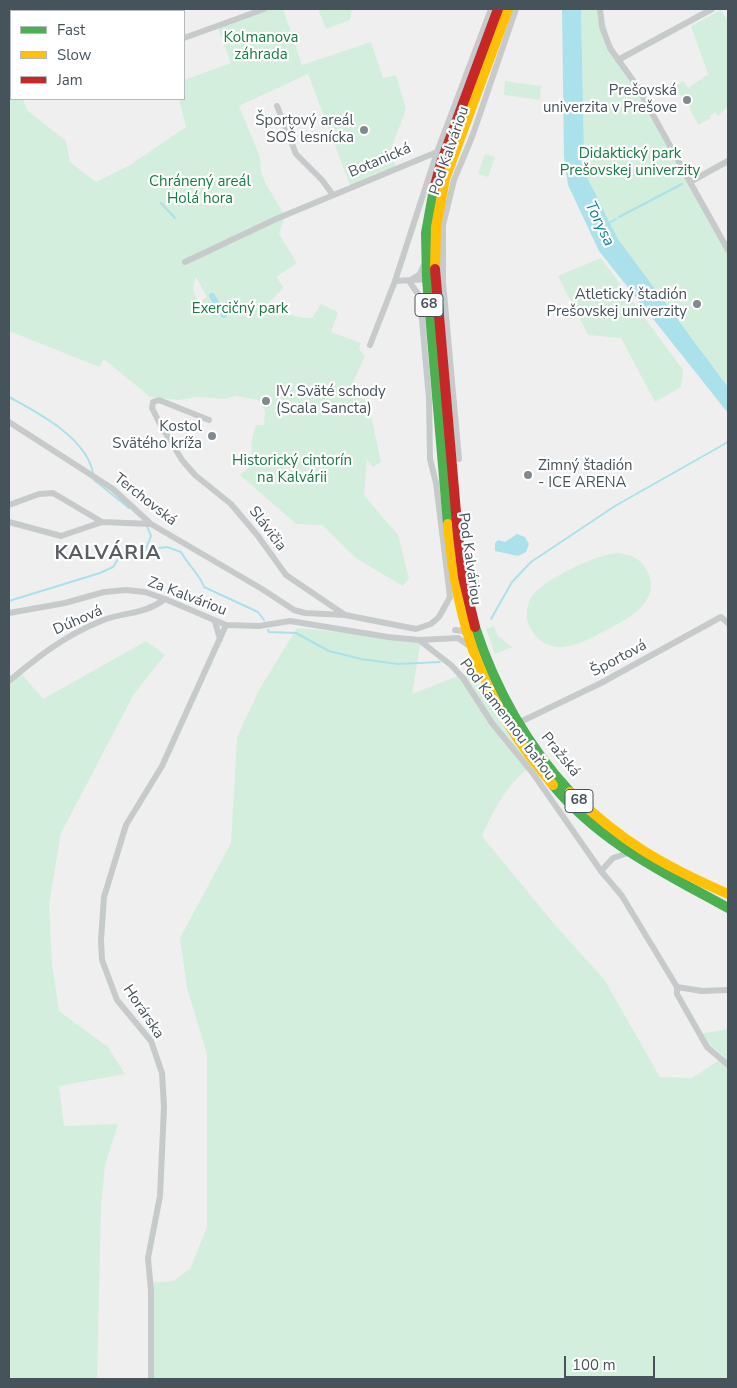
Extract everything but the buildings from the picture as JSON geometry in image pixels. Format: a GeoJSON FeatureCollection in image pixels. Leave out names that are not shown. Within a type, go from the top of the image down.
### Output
{"type":"FeatureCollection","features":[{"type":"Feature","properties":{"kind":"main road","name":"Pod Kalváriou"},"geometry":{"type":"LineString","coordinates":[[473,618],[458,550],[432,279],[426,256],[429,209],[436,178],[498,9]]}},
{"type":"Feature","properties":{"kind":"main road","name":"Pod Kalváriou"},"geometry":{"type":"LineString","coordinates":[[462,636],[450,552],[432,279],[440,199],[450,165],[508,9]]}},
{"type":"Feature","properties":{"kind":"main road","name":"Pražská"},"geometry":{"type":"LineString","coordinates":[[473,618],[485,654],[518,723],[550,770],[589,811],[652,858],[728,894]]}},
{"type":"Feature","properties":{"kind":"main road","name":"Pražská"},"geometry":{"type":"LineString","coordinates":[[462,636],[470,647],[490,694],[524,751],[565,800],[612,842],[628,853],[726,907]]}},
{"type":"Feature","properties":{"kind":"street"},"geometry":{"type":"LineString","coordinates":[[185,38],[264,9]]}},
{"type":"Feature","properties":{"kind":"street","name":"Pod Kalváriou"},"geometry":{"type":"LineString","coordinates":[[370,345],[394,282],[437,152],[492,9]]}},
{"type":"Feature","properties":{"kind":"street","name":"Pod Kalváriou"},"geometry":{"type":"LineString","coordinates":[[459,459],[444,289],[443,225],[454,180],[472,137],[476,118],[516,9]]}},
{"type":"Feature","properties":{"kind":"street"},"geometry":{"type":"LineString","coordinates":[[600,9],[605,37],[618,60],[637,86],[728,250]]}},
{"type":"Feature","properties":{"kind":"street"},"geometry":{"type":"LineString","coordinates":[[618,60],[712,9]]}},
{"type":"Feature","properties":{"kind":"street"},"geometry":{"type":"LineString","coordinates":[[277,106],[296,154],[322,180],[332,195]]}},
{"type":"Feature","properties":{"kind":"street","name":"Botanická"},"geometry":{"type":"LineString","coordinates":[[185,262],[332,195],[437,152]]}},
{"type":"Feature","properties":{"kind":"street"},"geometry":{"type":"LineString","coordinates":[[690,182],[728,161]]}},
{"type":"Feature","properties":{"kind":"street"},"geometry":{"type":"LineString","coordinates":[[409,281],[420,274],[426,256]]}},
{"type":"Feature","properties":{"kind":"street"},"geometry":{"type":"LineString","coordinates":[[394,282],[432,279]]}},
{"type":"Feature","properties":{"kind":"street","name":"Pod Kalváriou"},"geometry":{"type":"LineString","coordinates":[[409,281],[420,297],[429,400],[430,459],[436,483],[450,597],[439,617],[431,624],[416,629]]}},
{"type":"Feature","properties":{"kind":"street","name":"Slávičia"},"geometry":{"type":"LineString","coordinates":[[209,420],[159,400],[153,402],[152,408],[160,424],[182,460],[195,475],[231,504],[258,536],[286,575],[345,615],[416,629]]}},
{"type":"Feature","properties":{"kind":"street","name":"Terchovská"},"geometry":{"type":"LineString","coordinates":[[9,422],[124,497],[146,524],[262,588],[294,610],[305,614],[345,615]]}},
{"type":"Feature","properties":{"kind":"street"},"geometry":{"type":"LineString","coordinates":[[9,505],[40,494],[53,494],[102,522]]}},
{"type":"Feature","properties":{"kind":"street"},"geometry":{"type":"LineString","coordinates":[[9,522],[61,536],[102,522],[146,524]]}},
{"type":"Feature","properties":{"kind":"street","name":"Za Kalváriou"},"geometry":{"type":"LineString","coordinates":[[9,613],[62,603],[104,592],[126,590],[145,592],[226,625],[260,626],[290,621],[419,640],[462,636]]}},
{"type":"Feature","properties":{"kind":"street","name":"Dúhová"},"geometry":{"type":"LineString","coordinates":[[9,682],[49,648],[73,633],[90,628],[101,621],[151,610],[165,599]]}},
{"type":"Feature","properties":{"kind":"street"},"geometry":{"type":"LineString","coordinates":[[290,621],[294,610]]}},
{"type":"Feature","properties":{"kind":"street"},"geometry":{"type":"LineString","coordinates":[[432,650],[434,642],[455,630],[460,612]]}},
{"type":"Feature","properties":{"kind":"street","name":"Športová"},"geometry":{"type":"LineString","coordinates":[[518,723],[601,683],[721,617],[728,623]]}},
{"type":"Feature","properties":{"kind":"street"},"geometry":{"type":"LineString","coordinates":[[462,636],[473,618]]}},
{"type":"Feature","properties":{"kind":"street"},"geometry":{"type":"LineString","coordinates":[[215,622],[220,638]]}},
{"type":"Feature","properties":{"kind":"street","name":"Horárska"},"geometry":{"type":"LineString","coordinates":[[151,1379],[148,1258],[160,1196],[164,1107],[162,1073],[151,1040],[116,1000],[102,960],[104,897],[126,825],[162,766],[226,625]]}},
{"type":"Feature","properties":{"kind":"street"},"geometry":{"type":"LineString","coordinates":[[416,629],[419,640]]}},
{"type":"Feature","properties":{"kind":"street"},"geometry":{"type":"LineString","coordinates":[[455,630],[462,636],[477,641],[485,654]]}},
{"type":"Feature","properties":{"kind":"street","name":"Pod Kamennou baňou"},"geometry":{"type":"LineString","coordinates":[[419,640],[463,678],[492,723],[532,772],[602,871],[622,896],[677,987],[677,994],[707,1047],[728,1064]]}},
{"type":"Feature","properties":{"kind":"street"},"geometry":{"type":"LineString","coordinates":[[612,842],[613,858]]}},
{"type":"Feature","properties":{"kind":"street"},"geometry":{"type":"LineString","coordinates":[[602,871],[613,858],[628,853]]}},
{"type":"Feature","properties":{"kind":"street"},"geometry":{"type":"LineString","coordinates":[[677,987],[702,990],[728,990]]}},
{"type":"Feature","properties":{"kind":"green space"},"geometry":{"type":"Polygon","coordinates":[[[265,9],[283,9],[302,65],[371,42],[383,78],[396,75],[406,109],[390,152],[397,168],[351,188],[308,74],[239,106],[260,157],[261,172],[266,184],[285,216],[279,234],[297,263],[276,277],[284,288],[269,302],[289,314],[307,318],[312,318],[321,304],[338,312],[331,332],[361,343],[359,349],[365,356],[350,389],[353,395],[368,401],[381,462],[373,467],[367,460],[364,495],[398,535],[409,578],[403,586],[357,559],[322,525],[296,524],[240,475],[254,463],[252,449],[253,434],[256,425],[264,425],[265,411],[258,400],[235,396],[225,399],[197,397],[179,400],[150,397],[104,359],[99,367],[9,331],[9,61],[10,100],[23,100],[27,110],[66,141],[70,162],[96,182],[130,165],[186,127],[179,100],[185,100],[185,80],[231,63],[217,26],[265,9]],[[196,277],[193,287],[195,296],[200,302],[207,297],[196,277]]]}},
{"type":"Feature","properties":{"kind":"green space"},"geometry":{"type":"Polygon","coordinates":[[[318,9],[352,9],[350,20],[326,29],[318,9]]]}},
{"type":"Feature","properties":{"kind":"green space","name":"Didaktický park Prešovskej univerzity"},"geometry":{"type":"Polygon","coordinates":[[[581,9],[602,9],[610,42],[728,252],[728,387],[618,239],[587,177],[584,151],[581,9]]]}},
{"type":"Feature","properties":{"kind":"green space"},"geometry":{"type":"Polygon","coordinates":[[[721,10],[728,22],[728,109],[727,107],[718,116],[715,112],[710,116],[711,118],[698,125],[687,103],[674,87],[683,81],[688,88],[708,74],[691,26],[721,10]]]}},
{"type":"Feature","properties":{"kind":"green space"},"geometry":{"type":"Polygon","coordinates":[[[505,81],[541,86],[540,100],[504,95],[505,81]]]}},
{"type":"Feature","properties":{"kind":"green space"},"geometry":{"type":"Polygon","coordinates":[[[485,154],[495,157],[488,177],[478,174],[485,154]]]}},
{"type":"Feature","properties":{"kind":"green space"},"geometry":{"type":"Polygon","coordinates":[[[601,258],[683,370],[681,387],[655,402],[621,338],[588,335],[558,276],[601,258]]]}},
{"type":"Feature","properties":{"kind":"green space"},"geometry":{"type":"Polygon","coordinates":[[[617,553],[634,557],[641,562],[651,580],[651,591],[647,600],[640,608],[622,622],[574,645],[554,647],[537,638],[528,622],[527,613],[528,604],[533,595],[548,582],[572,568],[608,554],[617,553]]]}},
{"type":"Feature","properties":{"kind":"green space"},"geometry":{"type":"Polygon","coordinates":[[[494,626],[498,636],[512,647],[495,654],[486,629],[494,626]]]}},
{"type":"Feature","properties":{"kind":"green space"},"geometry":{"type":"Polygon","coordinates":[[[297,628],[421,640],[412,694],[473,670],[496,714],[533,765],[509,788],[497,806],[482,836],[554,924],[604,979],[660,1077],[692,1078],[724,1057],[698,1034],[728,1029],[728,1379],[149,1379],[149,1283],[173,1281],[190,1269],[207,1227],[207,1054],[187,988],[180,938],[231,843],[237,737],[259,690],[297,628]]]}},
{"type":"Feature","properties":{"kind":"green space"},"geometry":{"type":"Polygon","coordinates":[[[146,641],[165,655],[134,694],[61,833],[49,905],[52,963],[59,1011],[108,1047],[125,1074],[59,1086],[64,1126],[118,1124],[105,1165],[101,1208],[97,1379],[9,1379],[9,685],[20,672],[43,699],[146,641]]]}},
{"type":"Feature","properties":{"kind":"water","name":"Torysa"},"geometry":{"type":"Polygon","coordinates":[[[562,9],[581,9],[584,151],[587,177],[618,239],[728,387],[728,413],[599,251],[568,185],[564,157],[562,9]]]}},
{"type":"Feature","properties":{"kind":"water"},"geometry":{"type":"Polygon","coordinates":[[[517,534],[525,537],[529,544],[526,552],[518,556],[495,551],[495,543],[498,540],[505,542],[517,534]]]}},
{"type":"Feature","properties":{"kind":"waterway"},"geometry":{"type":"LineString","coordinates":[[619,217],[682,184]]}},
{"type":"Feature","properties":{"kind":"waterway"},"geometry":{"type":"LineString","coordinates":[[161,203],[175,218]]}},
{"type":"Feature","properties":{"kind":"waterway","name":"Torysa"},"geometry":{"type":"LineString","coordinates":[[607,224],[616,219]]}},
{"type":"Feature","properties":{"kind":"waterway"},"geometry":{"type":"LineString","coordinates":[[212,296],[224,315]]}},
{"type":"Feature","properties":{"kind":"waterway"},"geometry":{"type":"LineString","coordinates":[[9,397],[46,419],[71,437],[89,460],[93,473]]}},
{"type":"Feature","properties":{"kind":"waterway"},"geometry":{"type":"LineString","coordinates":[[491,619],[512,582],[531,562],[615,506],[728,442]]}},
{"type":"Feature","properties":{"kind":"waterway"},"geometry":{"type":"LineString","coordinates":[[94,480],[129,508]]}},
{"type":"Feature","properties":{"kind":"waterway"},"geometry":{"type":"LineString","coordinates":[[145,551],[151,536],[147,526]]}},
{"type":"Feature","properties":{"kind":"waterway"},"geometry":{"type":"LineString","coordinates":[[9,601],[100,573],[113,567],[122,553],[167,547],[181,552],[200,578],[204,587],[258,612],[264,620]]}},
{"type":"Feature","properties":{"kind":"waterway"},"geometry":{"type":"LineString","coordinates":[[268,630],[269,632],[296,633],[329,651],[361,659],[398,664],[440,662]]}},
{"type":"Feature","properties":{"kind":"traffic: fast"},"geometry":{"type":"LineString","coordinates":[[434,189],[426,233],[427,279],[448,524]]}},
{"type":"Feature","properties":{"kind":"traffic: fast"},"geometry":{"type":"LineString","coordinates":[[475,627],[492,672],[526,735],[539,755],[570,792]]}},
{"type":"Feature","properties":{"kind":"traffic: fast"},"geometry":{"type":"LineString","coordinates":[[553,785],[591,824],[612,840],[657,869],[728,908]]}},
{"type":"Feature","properties":{"kind":"traffic: slow"},"geometry":{"type":"LineString","coordinates":[[435,269],[436,227],[445,179],[508,9]]}},
{"type":"Feature","properties":{"kind":"traffic: slow"},"geometry":{"type":"LineString","coordinates":[[448,524],[458,598],[478,664],[492,695],[509,725],[529,755],[553,785]]}},
{"type":"Feature","properties":{"kind":"traffic: slow"},"geometry":{"type":"LineString","coordinates":[[570,792],[625,839],[683,873],[728,894]]}},
{"type":"Feature","properties":{"kind":"traffic: jam"},"geometry":{"type":"LineString","coordinates":[[434,189],[441,163],[498,9]]}},
{"type":"Feature","properties":{"kind":"traffic: jam"},"geometry":{"type":"LineString","coordinates":[[435,269],[458,536],[463,577],[475,627]]}},
{"type":"Feature","properties":{"kind":"place","name":"Prešovská univerzita v Prešove"},"geometry":{"type":"Point","coordinates":[687,100]}},
{"type":"Feature","properties":{"kind":"place","name":"Športový areál SOŠ lesnícka"},"geometry":{"type":"Point","coordinates":[364,130]}},
{"type":"Feature","properties":{"kind":"place","name":"Atletický štadión Prešovskej univerzity"},"geometry":{"type":"Point","coordinates":[697,304]}},
{"type":"Feature","properties":{"kind":"place","name":"IV. Sväté schody (Scala Sancta)"},"geometry":{"type":"Point","coordinates":[266,401]}},
{"type":"Feature","properties":{"kind":"place","name":"Kostol Svätého kríža"},"geometry":{"type":"Point","coordinates":[212,436]}},
{"type":"Feature","properties":{"kind":"place","name":"Zimný štadión - ICE ARENA"},"geometry":{"type":"Point","coordinates":[528,475]}},
{"type":"Feature","properties":{"kind":"district","name":"KALVÁRIA"},"geometry":{"type":"Point","coordinates":[108,554]}},
{"type":"Feature","properties":{"kind":"park label","name":"Kolmanova záhrada"},"geometry":{"type":"Point","coordinates":[261,46]}},
{"type":"Feature","properties":{"kind":"park label","name":"Chránený areál Holá hora"},"geometry":{"type":"Point","coordinates":[200,190]}},
{"type":"Feature","properties":{"kind":"park label","name":"Exercičný park"},"geometry":{"type":"Point","coordinates":[240,309]}},
{"type":"Feature","properties":{"kind":"park label","name":"Historický cintorín na Kalvárii"},"geometry":{"type":"Point","coordinates":[292,470]}}]}
